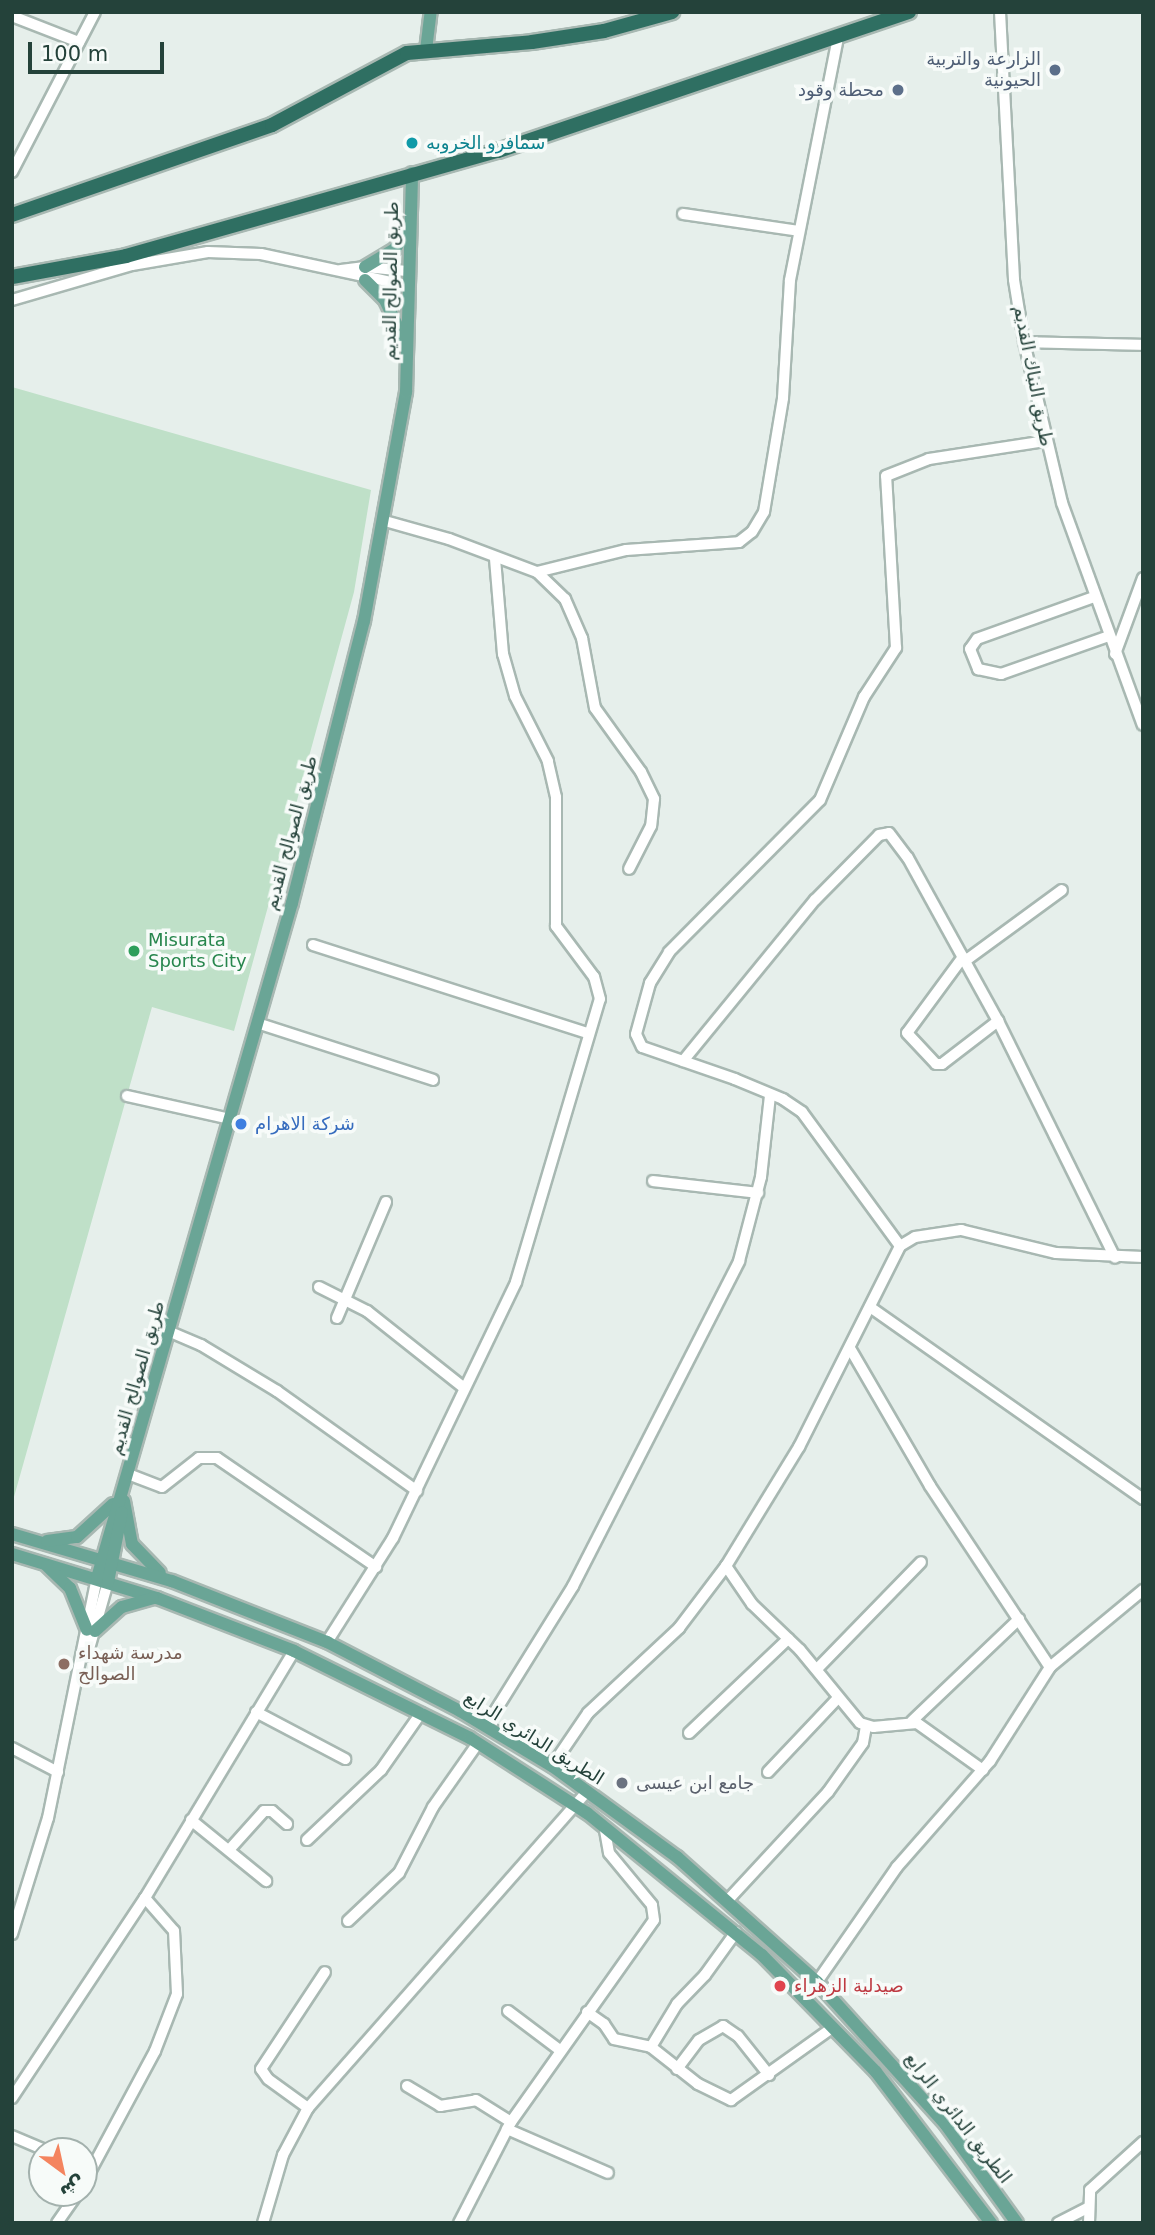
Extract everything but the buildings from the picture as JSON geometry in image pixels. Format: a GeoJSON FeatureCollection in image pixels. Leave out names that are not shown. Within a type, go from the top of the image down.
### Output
{"type":"FeatureCollection","features":[{"type":"Feature","properties":{"kind":"highway"},"geometry":{"type":"LineString","coordinates":[[13,214],[244,137],[398,56],[425,50],[532,43],[604,31],[672,12]]}},
{"type":"Feature","properties":{"kind":"highway"},"geometry":{"type":"LineString","coordinates":[[12,277],[127,256],[498,150],[909,12]]}},
{"type":"Feature","properties":{"kind":"main road"},"geometry":{"type":"LineString","coordinates":[[425,50],[431,12]]}},
{"type":"Feature","properties":{"kind":"main road","name":"طريق الصوالح القديم"},"geometry":{"type":"LineString","coordinates":[[103,1580],[122,1495],[257,1023],[364,621],[385,520],[406,392],[407,230],[412,173]]}},
{"type":"Feature","properties":{"kind":"main road"},"geometry":{"type":"LineString","coordinates":[[407,230],[395,249],[365,273],[385,300],[407,348]]}},
{"type":"Feature","properties":{"kind":"main road"},"geometry":{"type":"LineString","coordinates":[[38,1541],[77,1537],[103,1517],[122,1495]]}},
{"type":"Feature","properties":{"kind":"main road"},"geometry":{"type":"LineString","coordinates":[[122,1495],[128,1532],[137,1553],[172,1581]]}},
{"type":"Feature","properties":{"kind":"main road","name":"الطريق الدائري الرابع"},"geometry":{"type":"LineString","coordinates":[[12,1534],[172,1581],[327,1642],[486,1726],[552,1766],[728,1900],[817,1982],[946,2125],[1017,2223]]}},
{"type":"Feature","properties":{"kind":"main road","name":"الطريق الدائري الرابع"},"geometry":{"type":"LineString","coordinates":[[12,1554],[156,1598],[294,1651],[478,1743],[604,1825],[736,1932],[832,2028],[915,2118],[991,2223]]}},
{"type":"Feature","properties":{"kind":"main road"},"geometry":{"type":"LineString","coordinates":[[44,1563],[70,1588],[91,1631],[122,1608],[156,1598]]}},
{"type":"Feature","properties":{"kind":"street"},"geometry":{"type":"LineString","coordinates":[[12,172],[95,12]]}},
{"type":"Feature","properties":{"kind":"street","name":"طريق النباك القديم"},"geometry":{"type":"LineString","coordinates":[[999,12],[1014,280],[1024,342],[1045,441],[1094,597],[1143,725]]}},
{"type":"Feature","properties":{"kind":"street"},"geometry":{"type":"LineString","coordinates":[[12,16],[79,42]]}},
{"type":"Feature","properties":{"kind":"street"},"geometry":{"type":"LineString","coordinates":[[537,572],[653,546],[713,547],[739,542],[752,532],[764,512],[783,398],[790,281],[838,37]]}},
{"type":"Feature","properties":{"kind":"street"},"geometry":{"type":"LineString","coordinates":[[683,214],[799,231]]}},
{"type":"Feature","properties":{"kind":"street"},"geometry":{"type":"LineString","coordinates":[[12,300],[186,254],[233,251],[341,270],[406,278]]}},
{"type":"Feature","properties":{"kind":"street"},"geometry":{"type":"LineString","coordinates":[[1024,342],[1143,345]]}},
{"type":"Feature","properties":{"kind":"street"},"geometry":{"type":"LineString","coordinates":[[900,1246],[821,1134],[802,1112],[770,1095],[637,1041],[650,984],[690,928],[820,800],[864,697],[896,648],[886,476],[929,459],[1045,441]]}},
{"type":"Feature","properties":{"kind":"street"},"geometry":{"type":"LineString","coordinates":[[385,520],[449,539],[495,559],[537,572],[555,587],[573,613],[596,708],[641,772],[654,799],[650,826],[629,869]]}},
{"type":"Feature","properties":{"kind":"street"},"geometry":{"type":"LineString","coordinates":[[327,1642],[376,1567],[417,1491],[529,1246],[587,1032],[601,993],[556,926],[556,797],[548,761],[515,696],[503,654],[495,559]]}},
{"type":"Feature","properties":{"kind":"street"},"geometry":{"type":"LineString","coordinates":[[1115,654],[1143,578]]}},
{"type":"Feature","properties":{"kind":"street"},"geometry":{"type":"LineString","coordinates":[[1094,597],[976,639],[970,649],[978,669],[1001,674],[1109,636]]}},
{"type":"Feature","properties":{"kind":"street"},"geometry":{"type":"LineString","coordinates":[[683,1061],[815,900],[884,832],[894,837],[908,858],[998,1021],[1115,1258]]}},
{"type":"Feature","properties":{"kind":"street"},"geometry":{"type":"LineString","coordinates":[[998,1021],[943,1064],[936,1064],[906,1033],[964,959],[1062,890]]}},
{"type":"Feature","properties":{"kind":"street"},"geometry":{"type":"LineString","coordinates":[[313,945],[587,1032]]}},
{"type":"Feature","properties":{"kind":"street"},"geometry":{"type":"LineString","coordinates":[[257,1023],[433,1080]]}},
{"type":"Feature","properties":{"kind":"street"},"geometry":{"type":"LineString","coordinates":[[486,1726],[573,1586],[739,1261],[758,1193],[770,1095]]}},
{"type":"Feature","properties":{"kind":"street"},"geometry":{"type":"LineString","coordinates":[[127,1096],[230,1119]]}},
{"type":"Feature","properties":{"kind":"street"},"geometry":{"type":"LineString","coordinates":[[653,1181],[758,1193]]}},
{"type":"Feature","properties":{"kind":"street"},"geometry":{"type":"LineString","coordinates":[[337,1318],[386,1202]]}},
{"type":"Feature","properties":{"kind":"street"},"geometry":{"type":"LineString","coordinates":[[552,1766],[588,1713],[679,1628],[726,1566],[786,1471],[851,1350],[900,1246],[915,1237],[961,1230],[1056,1253],[1115,1258],[1143,1257]]}},
{"type":"Feature","properties":{"kind":"street"},"geometry":{"type":"LineString","coordinates":[[319,1287],[346,1299],[390,1327],[464,1388]]}},
{"type":"Feature","properties":{"kind":"street"},"geometry":{"type":"LineString","coordinates":[[870,1307],[1143,1499]]}},
{"type":"Feature","properties":{"kind":"street"},"geometry":{"type":"LineString","coordinates":[[168,1331],[201,1345],[277,1391],[417,1491]]}},
{"type":"Feature","properties":{"kind":"street"},"geometry":{"type":"LineString","coordinates":[[851,1350],[930,1486],[1050,1667]]}},
{"type":"Feature","properties":{"kind":"street"},"geometry":{"type":"LineString","coordinates":[[128,1474],[162,1487],[199,1458],[216,1458],[376,1567]]}},
{"type":"Feature","properties":{"kind":"street"},"geometry":{"type":"LineString","coordinates":[[817,1669],[921,1562]]}},
{"type":"Feature","properties":{"kind":"street"},"geometry":{"type":"LineString","coordinates":[[726,1566],[752,1604],[817,1669],[838,1698],[866,1726]]}},
{"type":"Feature","properties":{"kind":"street","name":"طريق الصوالح القديم"},"geometry":{"type":"LineString","coordinates":[[12,1934],[58,1772],[103,1580]]}},
{"type":"Feature","properties":{"kind":"street"},"geometry":{"type":"LineString","coordinates":[[817,1982],[897,1867],[983,1770],[1050,1667],[1143,1590]]}},
{"type":"Feature","properties":{"kind":"street"},"geometry":{"type":"LineString","coordinates":[[866,1726],[912,1721],[1018,1619]]}},
{"type":"Feature","properties":{"kind":"street"},"geometry":{"type":"LineString","coordinates":[[689,1733],[788,1639]]}},
{"type":"Feature","properties":{"kind":"street"},"geometry":{"type":"LineString","coordinates":[[12,2098],[145,1898],[294,1651]]}},
{"type":"Feature","properties":{"kind":"street"},"geometry":{"type":"LineString","coordinates":[[768,1772],[838,1698]]}},
{"type":"Feature","properties":{"kind":"street"},"geometry":{"type":"LineString","coordinates":[[256,1712],[345,1759]]}},
{"type":"Feature","properties":{"kind":"street"},"geometry":{"type":"LineString","coordinates":[[307,1840],[381,1770],[421,1713]]}},
{"type":"Feature","properties":{"kind":"street"},"geometry":{"type":"LineString","coordinates":[[912,1721],[983,1770]]}},
{"type":"Feature","properties":{"kind":"street"},"geometry":{"type":"LineString","coordinates":[[728,1900],[828,1791],[863,1743],[866,1726]]}},
{"type":"Feature","properties":{"kind":"street"},"geometry":{"type":"LineString","coordinates":[[348,1921],[404,1865],[444,1789],[478,1743]]}},
{"type":"Feature","properties":{"kind":"street"},"geometry":{"type":"LineString","coordinates":[[12,1748],[58,1772]]}},
{"type":"Feature","properties":{"kind":"street"},"geometry":{"type":"LineString","coordinates":[[263,2223],[283,2155],[308,2108],[587,1791]]}},
{"type":"Feature","properties":{"kind":"street"},"geometry":{"type":"LineString","coordinates":[[229,1850],[264,1811],[272,1811],[287,1824]]}},
{"type":"Feature","properties":{"kind":"street"},"geometry":{"type":"LineString","coordinates":[[191,1820],[265,1881]]}},
{"type":"Feature","properties":{"kind":"street"},"geometry":{"type":"LineString","coordinates":[[460,2223],[509,2126],[654,1915],[647,1899],[615,1864],[604,1825]]}},
{"type":"Feature","properties":{"kind":"street"},"geometry":{"type":"LineString","coordinates":[[98,2149],[155,2051],[177,1994],[174,1931],[145,1898]]}},
{"type":"Feature","properties":{"kind":"street"},"geometry":{"type":"LineString","coordinates":[[650,2047],[677,2004],[705,1975],[736,1932]]}},
{"type":"Feature","properties":{"kind":"street"},"geometry":{"type":"LineString","coordinates":[[308,2108],[268,2079],[261,2069],[325,1972]]}},
{"type":"Feature","properties":{"kind":"street"},"geometry":{"type":"LineString","coordinates":[[508,2011],[561,2051]]}},
{"type":"Feature","properties":{"kind":"street"},"geometry":{"type":"LineString","coordinates":[[587,2012],[604,2024],[614,2039],[650,2047],[677,2069],[726,2100],[769,2074],[832,2028]]}},
{"type":"Feature","properties":{"kind":"street"},"geometry":{"type":"LineString","coordinates":[[677,2069],[699,2040],[723,2026],[738,2036],[769,2074]]}},
{"type":"Feature","properties":{"kind":"street"},"geometry":{"type":"LineString","coordinates":[[407,2086],[440,2106],[476,2100],[509,2126],[608,2174]]}},
{"type":"Feature","properties":{"kind":"street"},"geometry":{"type":"LineString","coordinates":[[1089,2223],[1090,2190],[1143,2142]]}},
{"type":"Feature","properties":{"kind":"street"},"geometry":{"type":"LineString","coordinates":[[57,2223],[68,2207]]}},
{"type":"Feature","properties":{"kind":"street"},"geometry":{"type":"LineString","coordinates":[[1058,2223],[1088,2208]]}},
{"type":"Feature","properties":{"kind":"green space","name":"Misurata Sports City"},"geometry":{"type":"Polygon","coordinates":[[[12,387],[371,490],[354,592],[234,1031],[152,1007],[12,1504],[12,387]]]}},
{"type":"Feature","properties":{"kind":"place","name":"الزارعة والتربية الحيونية"},"geometry":{"type":"Point","coordinates":[1055,70]}},
{"type":"Feature","properties":{"kind":"place","name":"محطة وقود"},"geometry":{"type":"Point","coordinates":[898,90]}},
{"type":"Feature","properties":{"kind":"place","name":"سمافرو الخروبه"},"geometry":{"type":"Point","coordinates":[412,143]}},
{"type":"Feature","properties":{"kind":"place","name":"Misurata Sports City"},"geometry":{"type":"Point","coordinates":[134,951]}},
{"type":"Feature","properties":{"kind":"place","name":"شركة الاهرام"},"geometry":{"type":"Point","coordinates":[241,1124]}},
{"type":"Feature","properties":{"kind":"place","name":"مدرسة شهداء الصوالح"},"geometry":{"type":"Point","coordinates":[64,1664]}},
{"type":"Feature","properties":{"kind":"place","name":"جامع ابن عيسى"},"geometry":{"type":"Point","coordinates":[622,1783]}},
{"type":"Feature","properties":{"kind":"place","name":"صيدلية الزهراء"},"geometry":{"type":"Point","coordinates":[780,1986]}}]}
